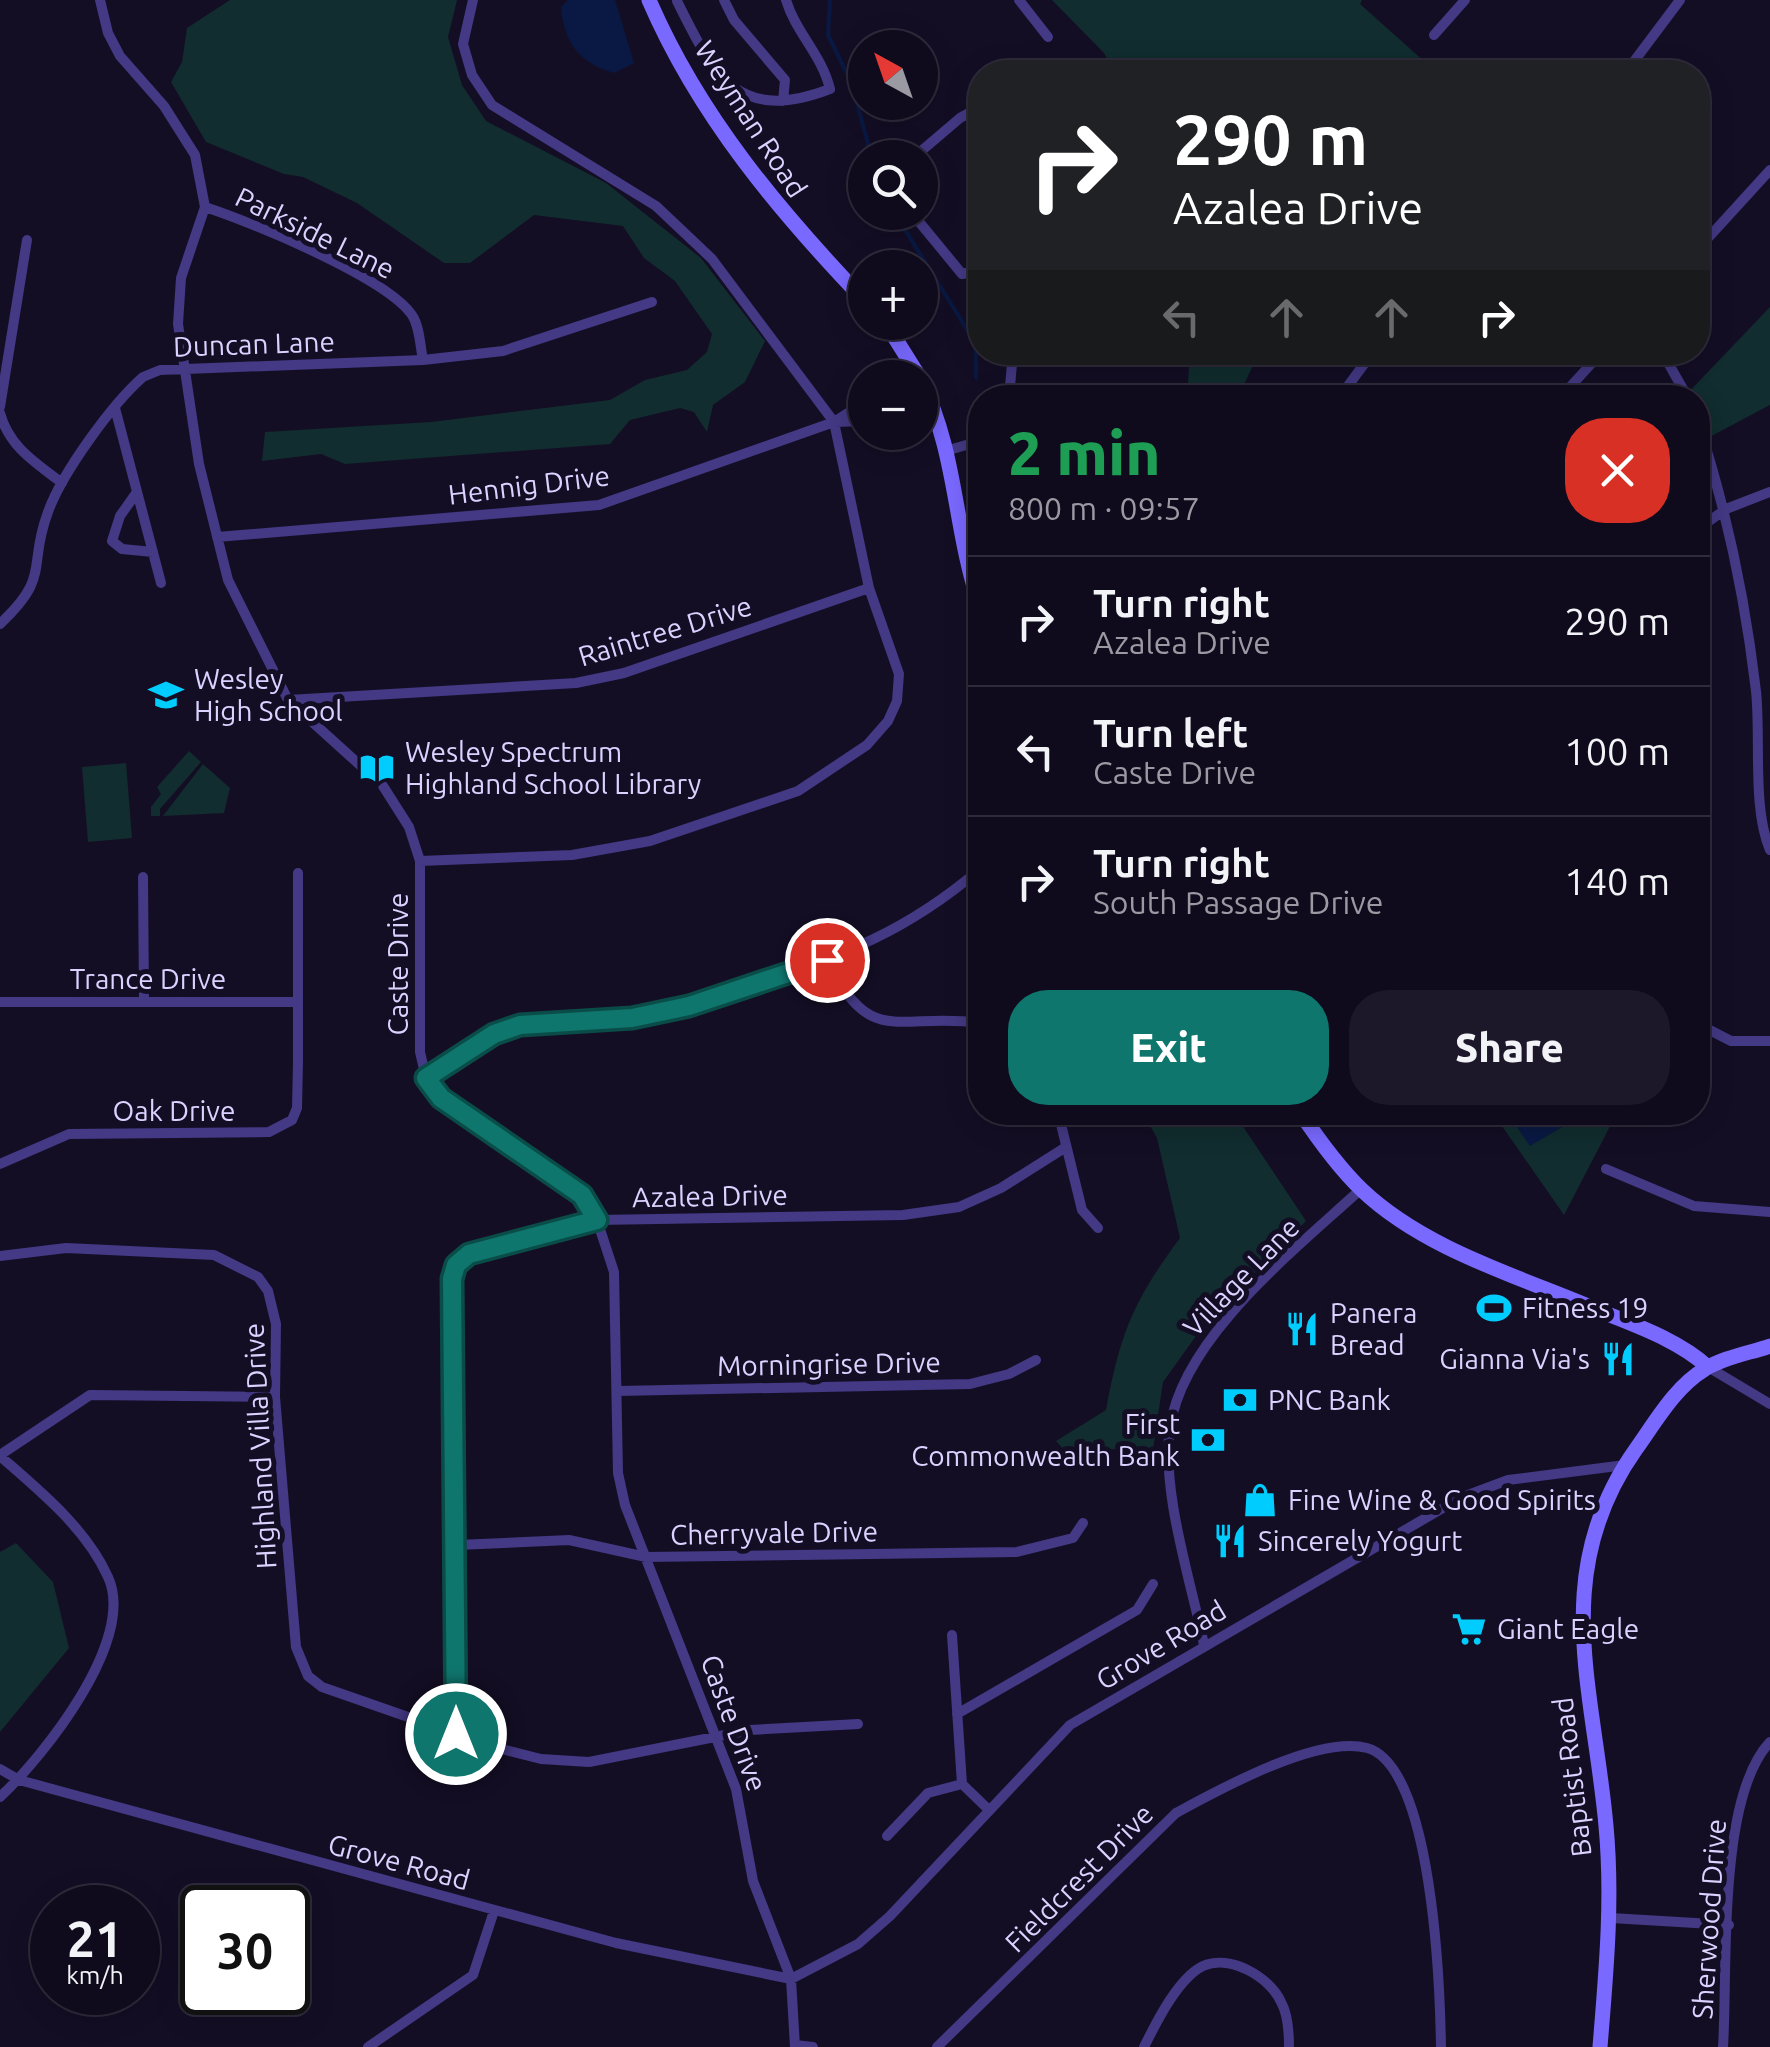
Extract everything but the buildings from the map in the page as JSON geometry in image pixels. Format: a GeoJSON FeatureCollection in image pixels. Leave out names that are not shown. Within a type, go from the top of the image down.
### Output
{"type":"FeatureCollection","features":[{"type":"Feature","properties":{"kind":"street"},"geometry":{"type":"LineString","coordinates":[[100,0],[108,33],[120,56],[164,106],[195,155],[205,207]]}},
{"type":"Feature","properties":{"kind":"street"},"geometry":{"type":"LineString","coordinates":[[420,861],[572,855],[650,840],[798,791],[826,776],[867,744],[888,721],[897,701],[898,674],[868,588],[834,422],[712,259],[656,206],[492,104],[472,76],[462,44],[473,0]]}},
{"type":"Feature","properties":{"kind":"street"},"geometry":{"type":"LineString","coordinates":[[724,0],[734,20],[785,80],[783,101]]}},
{"type":"Feature","properties":{"kind":"street"},"geometry":{"type":"LineString","coordinates":[[652,6],[678,1],[702,52],[728,87],[757,101],[799,101],[830,89],[824,62],[792,22],[786,0]]}},
{"type":"Feature","properties":{"kind":"street"},"geometry":{"type":"LineString","coordinates":[[1019,0],[1048,37]]}},
{"type":"Feature","properties":{"kind":"street"},"geometry":{"type":"LineString","coordinates":[[1434,35],[1465,0]]}},
{"type":"Feature","properties":{"kind":"street"},"geometry":{"type":"LineString","coordinates":[[1635,60],[1680,0]]}},
{"type":"Feature","properties":{"kind":"street","name":"Weyman Road"},"geometry":{"type":"LineString","coordinates":[[652,6],[748,171],[848,284]]}},
{"type":"Feature","properties":{"kind":"street"},"geometry":{"type":"LineString","coordinates":[[934,140],[968,114]]}},
{"type":"Feature","properties":{"kind":"street"},"geometry":{"type":"LineString","coordinates":[[1710,236],[1770,170]]}},
{"type":"Feature","properties":{"kind":"street","name":"Parkside Lane"},"geometry":{"type":"LineString","coordinates":[[205,207],[242,218],[388,290],[415,319],[423,360]]}},
{"type":"Feature","properties":{"kind":"street","name":"Caste Drive"},"geometry":{"type":"LineString","coordinates":[[205,207],[181,278],[178,324],[183,370],[228,580],[288,700],[383,786],[409,827],[420,861],[420,1052],[426,1078],[441,1098],[582,1195],[597,1220],[614,1272],[618,1473],[624,1504],[718,1738],[744,1816],[753,1881],[792,1983],[795,2046]]}},
{"type":"Feature","properties":{"kind":"street"},"geometry":{"type":"LineString","coordinates":[[926,230],[962,274],[968,273]]}},
{"type":"Feature","properties":{"kind":"street"},"geometry":{"type":"LineString","coordinates":[[26,240],[0,410],[5,430],[22,453],[62,483]]}},
{"type":"Feature","properties":{"kind":"street","name":"Duncan Lane"},"geometry":{"type":"LineString","coordinates":[[0,624],[33,589],[43,526],[62,483],[115,408],[143,377],[183,370],[423,360],[503,351],[652,302]]}},
{"type":"Feature","properties":{"kind":"street"},"geometry":{"type":"LineString","coordinates":[[1572,385],[1590,365]]}},
{"type":"Feature","properties":{"kind":"street"},"geometry":{"type":"LineString","coordinates":[[115,408],[162,583]]}},
{"type":"Feature","properties":{"kind":"street","name":"Hennig Drive"},"geometry":{"type":"LineString","coordinates":[[217,538],[598,505],[834,422],[848,413]]}},
{"type":"Feature","properties":{"kind":"street","name":"Hennig Drive"},"geometry":{"type":"LineString","coordinates":[[834,422],[848,422]]}},
{"type":"Feature","properties":{"kind":"street"},"geometry":{"type":"LineString","coordinates":[[938,425],[949,450],[962,554],[968,571]]}},
{"type":"Feature","properties":{"kind":"street"},"geometry":{"type":"LineString","coordinates":[[949,450],[968,444]]}},
{"type":"Feature","properties":{"kind":"street"},"geometry":{"type":"LineString","coordinates":[[1710,459],[1726,509],[1745,602],[1756,696],[1762,818],[1770,850]]}},
{"type":"Feature","properties":{"kind":"street"},"geometry":{"type":"LineString","coordinates":[[138,492],[120,516],[112,541],[122,549],[154,552]]}},
{"type":"Feature","properties":{"kind":"street"},"geometry":{"type":"LineString","coordinates":[[1710,520],[1726,509],[1770,492]]}},
{"type":"Feature","properties":{"kind":"street","name":"Raintree Drive"},"geometry":{"type":"LineString","coordinates":[[288,700],[576,683],[624,673],[868,588]]}},
{"type":"Feature","properties":{"kind":"street"},"geometry":{"type":"LineString","coordinates":[[297,1002],[298,873]]}},
{"type":"Feature","properties":{"kind":"street"},"geometry":{"type":"LineString","coordinates":[[142,877],[144,1000]]}},
{"type":"Feature","properties":{"kind":"street"},"geometry":{"type":"LineString","coordinates":[[426,1078],[494,1034],[520,1025],[632,1018],[689,1006],[827,960],[884,937],[940,903],[968,878]]}},
{"type":"Feature","properties":{"kind":"street"},"geometry":{"type":"LineString","coordinates":[[827,960],[846,999],[866,1014],[891,1022],[968,1022]]}},
{"type":"Feature","properties":{"kind":"street","name":"Trance Drive"},"geometry":{"type":"LineString","coordinates":[[0,1002],[297,1002]]}},
{"type":"Feature","properties":{"kind":"street","name":"Oak Drive"},"geometry":{"type":"LineString","coordinates":[[0,1164],[69,1134],[252,1133],[282,1128],[297,1108],[297,1002]]}},
{"type":"Feature","properties":{"kind":"street"},"geometry":{"type":"LineString","coordinates":[[1710,1030],[1732,1041],[1770,1041]]}},
{"type":"Feature","properties":{"kind":"street"},"geometry":{"type":"LineString","coordinates":[[1061,1125],[1082,1210],[1098,1228]]}},
{"type":"Feature","properties":{"kind":"street"},"geometry":{"type":"LineString","coordinates":[[1310,1125],[1361,1190],[1396,1217],[1438,1240],[1654,1334],[1692,1353],[1770,1404]]}},
{"type":"Feature","properties":{"kind":"street","name":"Azalea Drive"},"geometry":{"type":"LineString","coordinates":[[456,1734],[452,1279],[456,1265],[469,1254],[597,1220],[903,1215],[958,1207],[1002,1188],[1066,1147]]}},
{"type":"Feature","properties":{"kind":"street"},"geometry":{"type":"LineString","coordinates":[[1606,1169],[1694,1206],[1770,1212]]}},
{"type":"Feature","properties":{"kind":"street","name":"Village Lane"},"geometry":{"type":"LineString","coordinates":[[1204,1646],[1170,1476],[1170,1429],[1180,1384],[1204,1343],[1361,1190]]}},
{"type":"Feature","properties":{"kind":"street"},"geometry":{"type":"LineString","coordinates":[[0,1240],[3,1254]]}},
{"type":"Feature","properties":{"kind":"street","name":"Highland Villa Drive"},"geometry":{"type":"LineString","coordinates":[[3,1254],[66,1248],[214,1255],[241,1265],[258,1277],[274,1308],[275,1397],[296,1647],[301,1664],[322,1686],[456,1734],[541,1759],[589,1762],[776,1727],[858,1724]]}},
{"type":"Feature","properties":{"kind":"street","name":"Baptist Road"},"geometry":{"type":"LineString","coordinates":[[1600,2047],[1610,1918],[1606,1825],[1581,1615],[1592,1538],[1625,1465],[1669,1403],[1708,1367],[1770,1346]]}},
{"type":"Feature","properties":{"kind":"street","name":"Morningrise Drive"},"geometry":{"type":"LineString","coordinates":[[618,1391],[970,1384],[1009,1374],[1036,1360]]}},
{"type":"Feature","properties":{"kind":"street"},"geometry":{"type":"LineString","coordinates":[[0,1797],[19,1780],[77,1707],[105,1638],[113,1590],[108,1576],[64,1514],[0,1456],[77,1400],[90,1396],[275,1397]]}},
{"type":"Feature","properties":{"kind":"street","name":"Grove Road"},"geometry":{"type":"LineString","coordinates":[[0,1768],[19,1780],[494,1911],[792,1983],[858,1944],[890,1916],[1070,1725],[1460,1498],[1508,1480],[1625,1465]]}},
{"type":"Feature","properties":{"kind":"street","name":"Cherryvale Drive"},"geometry":{"type":"LineString","coordinates":[[457,1546],[569,1540],[646,1557],[1017,1552],[1073,1538],[1083,1522]]}},
{"type":"Feature","properties":{"kind":"street"},"geometry":{"type":"LineString","coordinates":[[956,1714],[1137,1610],[1153,1584]]}},
{"type":"Feature","properties":{"kind":"street"},"geometry":{"type":"LineString","coordinates":[[952,1636],[962,1784],[988,1809]]}},
{"type":"Feature","properties":{"kind":"street","name":"Sherwood Drive"},"geometry":{"type":"LineString","coordinates":[[1725,2045],[1729,1925],[1740,1798],[1756,1760],[1770,1742]]}},
{"type":"Feature","properties":{"kind":"street","name":"Fieldcrest Drive"},"geometry":{"type":"LineString","coordinates":[[937,2047],[1176,1814],[1210,1794],[1325,1747],[1351,1745],[1372,1749],[1390,1762],[1411,1810],[1440,1972],[1440,2047]]}},
{"type":"Feature","properties":{"kind":"street"},"geometry":{"type":"LineString","coordinates":[[887,1836],[928,1793],[962,1784]]}},
{"type":"Feature","properties":{"kind":"street"},"geometry":{"type":"LineString","coordinates":[[368,2047],[473,1975],[494,1911]]}},
{"type":"Feature","properties":{"kind":"street"},"geometry":{"type":"LineString","coordinates":[[1610,1918],[1729,1925]]}},
{"type":"Feature","properties":{"kind":"street"},"geometry":{"type":"LineString","coordinates":[[1144,2047],[1191,1976],[1219,1963],[1238,1966],[1275,1990],[1284,2005],[1289,2047]]}},
{"type":"Feature","properties":{"kind":"street"},"geometry":{"type":"LineString","coordinates":[[795,2046],[814,2047]]}},
{"type":"Feature","properties":{"kind":"green space"},"geometry":{"type":"Polygon","coordinates":[[[230,0],[457,0],[448,37],[462,85],[486,121],[606,183],[701,258],[765,341],[745,382],[713,405],[707,432],[694,412],[680,408],[630,420],[610,444],[345,464],[321,454],[262,461],[265,432],[431,422],[610,400],[645,380],[687,370],[707,352],[712,334],[675,281],[644,258],[623,226],[534,215],[470,263],[444,263],[357,203],[303,177],[284,174],[206,142],[171,82],[182,62],[187,28],[230,0]]]}},
{"type":"Feature","properties":{"kind":"green space"},"geometry":{"type":"Polygon","coordinates":[[[1052,0],[1362,0],[1360,4],[1423,60],[1108,60],[1052,0]]]}},
{"type":"Feature","properties":{"kind":"green space"},"geometry":{"type":"Polygon","coordinates":[[[1770,307],[1770,405],[1710,437],[1710,385],[1695,385],[1770,307]]]}},
{"type":"Feature","properties":{"kind":"green space"},"geometry":{"type":"Polygon","coordinates":[[[1189,365],[1253,365],[1244,385],[1188,385],[1189,365]]]}},
{"type":"Feature","properties":{"kind":"green space"},"geometry":{"type":"Polygon","coordinates":[[[189,751],[201,762],[160,809],[160,816],[151,816],[151,807],[161,794],[157,787],[189,751]]]}},
{"type":"Feature","properties":{"kind":"green space"},"geometry":{"type":"Polygon","coordinates":[[[126,763],[132,838],[88,842],[82,767],[126,763]]]}},
{"type":"Feature","properties":{"kind":"green space"},"geometry":{"type":"Polygon","coordinates":[[[203,764],[230,788],[224,813],[163,816],[203,764]]]}},
{"type":"Feature","properties":{"kind":"green space"},"geometry":{"type":"Polygon","coordinates":[[[1150,1125],[1242,1125],[1306,1221],[1206,1322],[1163,1382],[1150,1469],[1114,1449],[1066,1452],[1056,1441],[1106,1410],[1131,1319],[1180,1238],[1157,1138],[1150,1125]]]}},
{"type":"Feature","properties":{"kind":"green space"},"geometry":{"type":"Polygon","coordinates":[[[1501,1125],[1611,1125],[1564,1215],[1501,1125]]]}},
{"type":"Feature","properties":{"kind":"green space"},"geometry":{"type":"Polygon","coordinates":[[[16,1543],[53,1582],[69,1648],[0,1732],[0,1552],[16,1543]]]}},
{"type":"Feature","properties":{"kind":"water"},"geometry":{"type":"Polygon","coordinates":[[[568,0],[615,0],[634,63],[614,73],[583,57],[566,31],[561,7],[568,0]]]}},
{"type":"Feature","properties":{"kind":"water"},"geometry":{"type":"Polygon","coordinates":[[[1515,1125],[1566,1125],[1530,1146],[1515,1125]]]}},
{"type":"Feature","properties":{"kind":"waterway"},"geometry":{"type":"LineString","coordinates":[[830,0],[828,35],[851,82],[867,140]]}},
{"type":"Feature","properties":{"kind":"waterway"},"geometry":{"type":"LineString","coordinates":[[905,230],[968,331]]}},
{"type":"Feature","properties":{"kind":"waterway"},"geometry":{"type":"LineString","coordinates":[[976,365],[976,378]]}},
{"type":"Feature","properties":{"kind":"place","name":"Wesley High School"},"geometry":{"type":"Point","coordinates":[166,695]}},
{"type":"Feature","properties":{"kind":"place","name":"Wesley Spectrum Highland School Library"},"geometry":{"type":"Point","coordinates":[377,768]}},
{"type":"Feature","properties":{"kind":"place","name":"Fitness 19"},"geometry":{"type":"Point","coordinates":[1494,1308]}},
{"type":"Feature","properties":{"kind":"place","name":"Panera Bread"},"geometry":{"type":"Point","coordinates":[1302,1329]}},
{"type":"Feature","properties":{"kind":"place","name":"Gianna Via's"},"geometry":{"type":"Point","coordinates":[1618,1359]}},
{"type":"Feature","properties":{"kind":"place","name":"PNC Bank"},"geometry":{"type":"Point","coordinates":[1240,1400]}},
{"type":"Feature","properties":{"kind":"place","name":"First Commonwealth Bank"},"geometry":{"type":"Point","coordinates":[1208,1440]}},
{"type":"Feature","properties":{"kind":"place","name":"Fine Wine & Good Spirits"},"geometry":{"type":"Point","coordinates":[1260,1500]}},
{"type":"Feature","properties":{"kind":"place","name":"Sincerely Yogurt"},"geometry":{"type":"Point","coordinates":[1230,1541]}},
{"type":"Feature","properties":{"kind":"place","name":"Giant Eagle"},"geometry":{"type":"Point","coordinates":[1469,1629]}},
{"type":"Feature","properties":{"kind":"route"},"geometry":{"type":"LineString","coordinates":[[456,1734],[452,1279],[456,1265],[469,1254],[597,1220],[582,1195],[441,1098],[426,1078],[494,1034],[520,1025],[632,1018],[689,1006],[827,960]]}}]}
